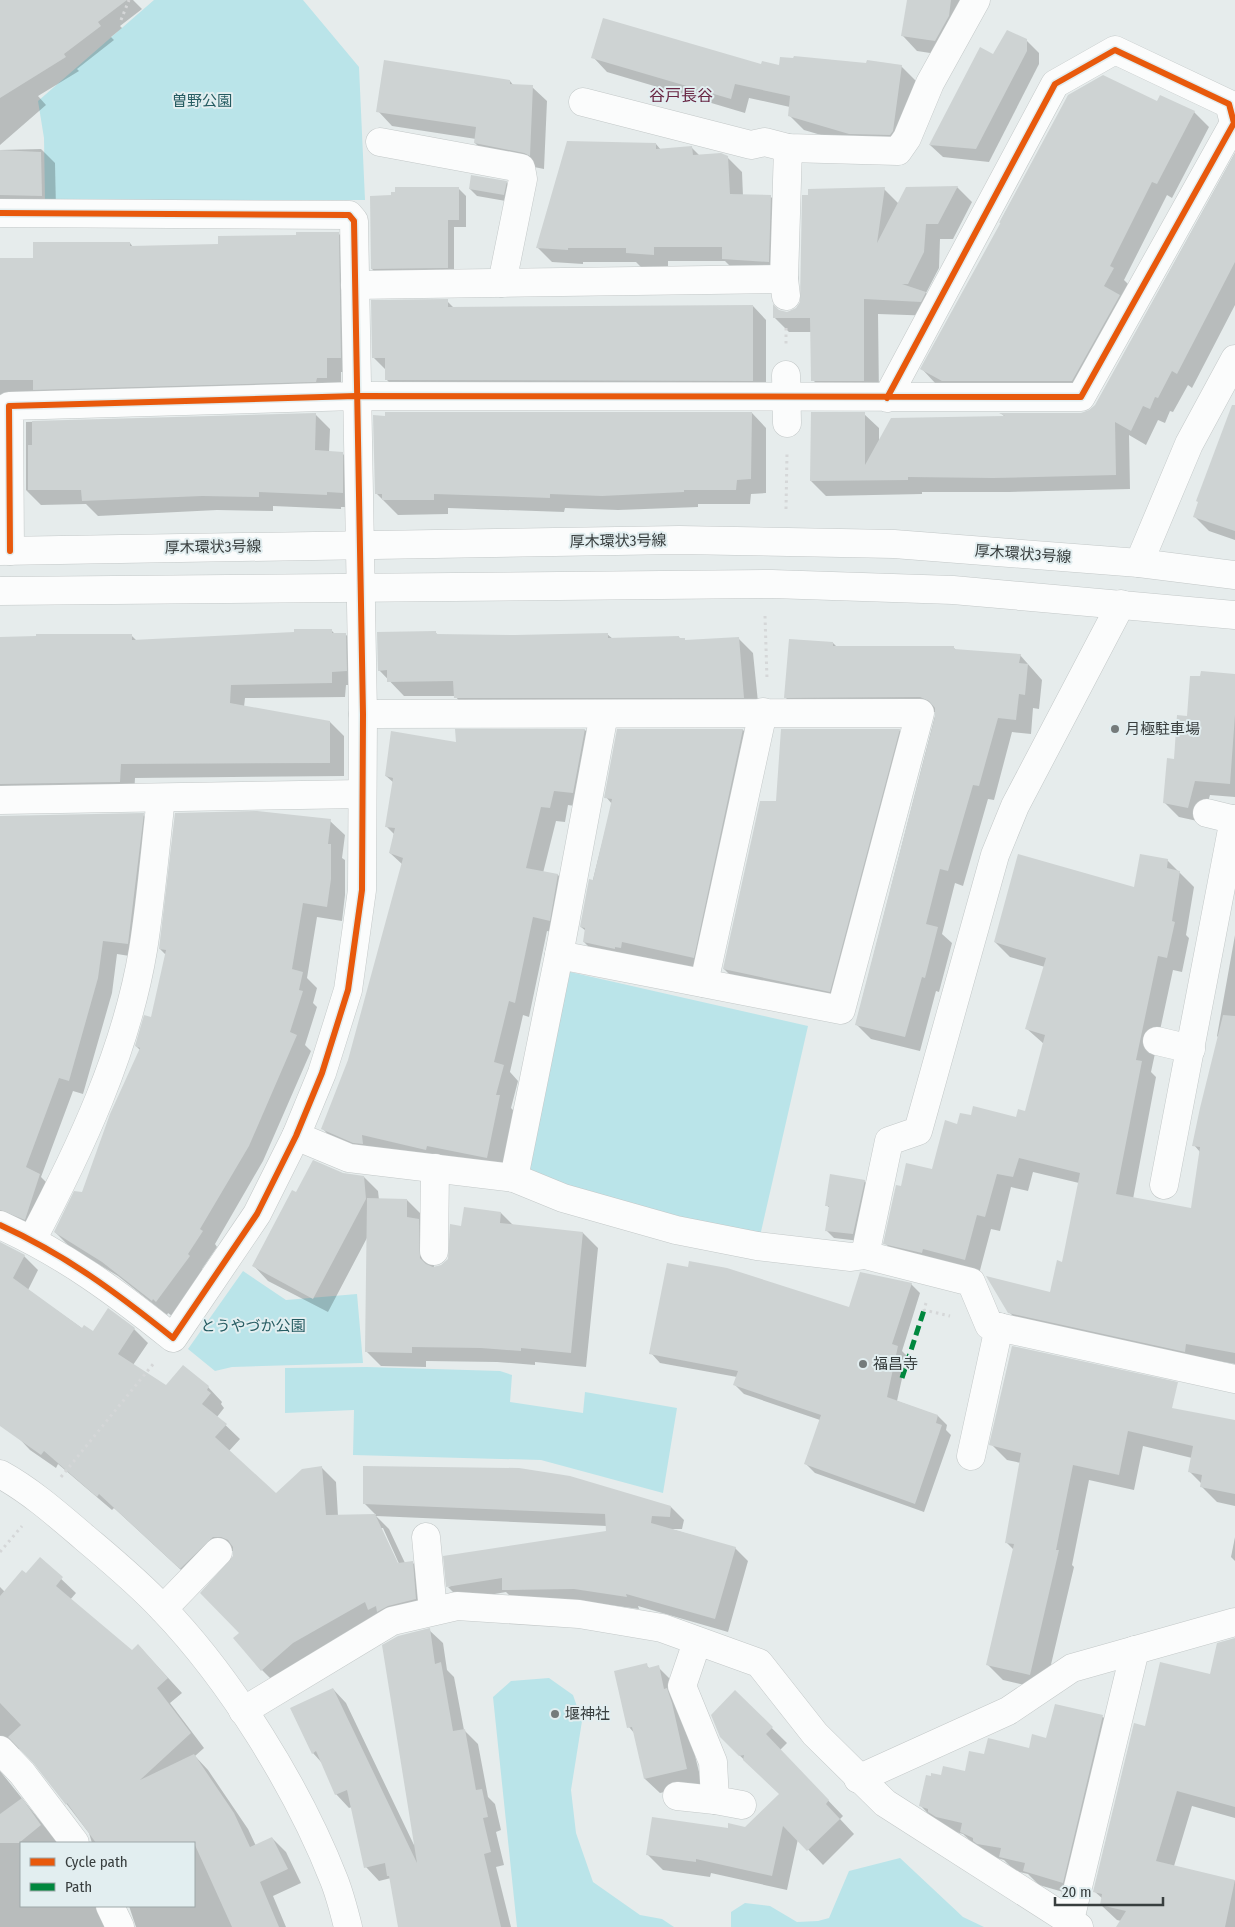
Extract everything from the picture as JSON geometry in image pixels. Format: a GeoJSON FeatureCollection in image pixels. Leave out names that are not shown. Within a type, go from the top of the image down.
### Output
{"type":"FeatureCollection","features":[{"type":"Feature","properties":{"kind":"street"},"geometry":{"type":"LineString","coordinates":[[583,102],[752,145],[766,142],[788,148],[898,151],[907,138],[930,83],[976,0]]}},
{"type":"Feature","properties":{"kind":"street"},"geometry":{"type":"LineString","coordinates":[[5,551],[9,406],[356,396],[787,398],[887,398],[1080,397],[1234,123],[1229,104],[1115,50],[1055,84],[887,398]]}},
{"type":"Feature","properties":{"kind":"street"},"geometry":{"type":"LineString","coordinates":[[380,142],[520,168],[523,178],[502,282]]}},
{"type":"Feature","properties":{"kind":"street"},"geometry":{"type":"LineString","coordinates":[[355,285],[502,282],[785,287],[788,148]]}},
{"type":"Feature","properties":{"kind":"street"},"geometry":{"type":"LineString","coordinates":[[0,213],[349,215],[354,221],[359,545],[364,714],[362,890],[348,990],[322,1073],[296,1136],[257,1214],[173,1338],[107,1286],[32,1240],[0,1226]]}},
{"type":"Feature","properties":{"kind":"street"},"geometry":{"type":"LineString","coordinates":[[1139,563],[1189,444],[1235,359]]}},
{"type":"Feature","properties":{"kind":"street","name":"厚木環状3号線"},"geometry":{"type":"LineString","coordinates":[[5,551],[678,540],[894,544],[1139,563],[1235,575]]}},
{"type":"Feature","properties":{"kind":"street"},"geometry":{"type":"LineString","coordinates":[[0,591],[772,584],[953,590],[1235,614]]}},
{"type":"Feature","properties":{"kind":"street"},"geometry":{"type":"LineString","coordinates":[[865,1255],[889,1141],[918,1131],[996,856],[1015,806],[1121,604]]}},
{"type":"Feature","properties":{"kind":"street"},"geometry":{"type":"LineString","coordinates":[[704,983],[762,712]]}},
{"type":"Feature","properties":{"kind":"street"},"geometry":{"type":"LineString","coordinates":[[364,714],[920,713],[841,1010],[558,954]]}},
{"type":"Feature","properties":{"kind":"street"},"geometry":{"type":"LineString","coordinates":[[514,1178],[604,714]]}},
{"type":"Feature","properties":{"kind":"street"},"geometry":{"type":"LineString","coordinates":[[0,800],[362,794]]}},
{"type":"Feature","properties":{"kind":"street"},"geometry":{"type":"LineString","coordinates":[[32,1240],[72,1165],[113,1063],[143,950],[161,798]]}},
{"type":"Feature","properties":{"kind":"street"},"geometry":{"type":"LineString","coordinates":[[1164,1185],[1234,820],[1207,813]]}},
{"type":"Feature","properties":{"kind":"street"},"geometry":{"type":"LineString","coordinates":[[1157,1041],[1191,1049]]}},
{"type":"Feature","properties":{"kind":"street"},"geometry":{"type":"LineString","coordinates":[[296,1136],[349,1158],[514,1178],[563,1198],[676,1230],[757,1246],[851,1257],[865,1255],[972,1282],[989,1325],[1235,1379]]}},
{"type":"Feature","properties":{"kind":"street"},"geometry":{"type":"LineString","coordinates":[[434,1251],[435,1168]]}},
{"type":"Feature","properties":{"kind":"street"},"geometry":{"type":"LineString","coordinates":[[971,1456],[999,1327]]}},
{"type":"Feature","properties":{"kind":"street"},"geometry":{"type":"LineString","coordinates":[[0,1474],[42,1502],[122,1570],[163,1609],[205,1659],[243,1711],[301,1806],[335,1881],[348,1927]]}},
{"type":"Feature","properties":{"kind":"street"},"geometry":{"type":"LineString","coordinates":[[426,1537],[433,1611]]}},
{"type":"Feature","properties":{"kind":"street"},"geometry":{"type":"LineString","coordinates":[[163,1609],[218,1552]]}},
{"type":"Feature","properties":{"kind":"street"},"geometry":{"type":"LineString","coordinates":[[243,1711],[392,1621],[457,1606],[579,1614],[662,1628],[759,1663],[816,1734],[885,1803],[1075,1923],[1135,1650]]}},
{"type":"Feature","properties":{"kind":"street"},"geometry":{"type":"LineString","coordinates":[[858,1778],[1008,1711],[1072,1668],[1235,1622]]}},
{"type":"Feature","properties":{"kind":"street"},"geometry":{"type":"LineString","coordinates":[[697,1642],[682,1686],[713,1762],[715,1800]]}},
{"type":"Feature","properties":{"kind":"street"},"geometry":{"type":"LineString","coordinates":[[0,1750],[22,1773],[74,1842]]}},
{"type":"Feature","properties":{"kind":"street"},"geometry":{"type":"LineString","coordinates":[[677,1796],[742,1805]]}},
{"type":"Feature","properties":{"kind":"street"},"geometry":{"type":"LineString","coordinates":[[110,1907],[120,1927]]}},
{"type":"Feature","properties":{"kind":"path"},"geometry":{"type":"LineString","coordinates":[[121,20],[129,0]]}},
{"type":"Feature","properties":{"kind":"path"},"geometry":{"type":"LineString","coordinates":[[785,287],[787,398]]}},
{"type":"Feature","properties":{"kind":"path"},"geometry":{"type":"LineString","coordinates":[[786,509],[787,485]]}},
{"type":"Feature","properties":{"kind":"path"},"geometry":{"type":"LineString","coordinates":[[765,610],[767,684]]}},
{"type":"Feature","properties":{"kind":"path"},"geometry":{"type":"LineString","coordinates":[[54,1485],[173,1338]]}},
{"type":"Feature","properties":{"kind":"path"},"geometry":{"type":"LineString","coordinates":[[0,1552],[24,1523]]}},
{"type":"Feature","properties":{"kind":"green space","name":"曽野公園"},"geometry":{"type":"Polygon","coordinates":[[[154,0],[303,0],[359,67],[365,200],[45,201],[44,138],[38,101],[154,0]]]}},
{"type":"Feature","properties":{"kind":"green space"},"geometry":{"type":"Polygon","coordinates":[[[570,972],[808,1026],[760,1236],[558,1190],[526,1175],[562,982],[570,972]]]}},
{"type":"Feature","properties":{"kind":"green space","name":"とうやづか公園"},"geometry":{"type":"Polygon","coordinates":[[[243,1271],[286,1300],[357,1294],[363,1363],[232,1367],[215,1371],[188,1349],[243,1271]]]}},
{"type":"Feature","properties":{"kind":"green space"},"geometry":{"type":"Polygon","coordinates":[[[367,1367],[500,1371],[512,1375],[510,1402],[583,1413],[585,1392],[677,1408],[663,1493],[541,1460],[353,1455],[354,1410],[285,1413],[285,1368],[367,1367]]]}},
{"type":"Feature","properties":{"kind":"green space"},"geometry":{"type":"Polygon","coordinates":[[[549,1678],[573,1695],[582,1721],[571,1790],[576,1833],[593,1882],[640,1915],[662,1919],[674,1927],[517,1927],[493,1697],[511,1681],[549,1678]]]}},
{"type":"Feature","properties":{"kind":"green space"},"geometry":{"type":"Polygon","coordinates":[[[900,1858],[963,1917],[984,1927],[731,1927],[731,1912],[745,1903],[770,1906],[797,1922],[818,1921],[829,1918],[849,1871],[900,1858]]]}},
{"type":"Feature","properties":{"kind":"building"},"geometry":{"type":"Polygon","coordinates":[[[0,0],[127,0],[98,22],[101,26],[64,54],[66,57],[0,98],[0,0]]]}},
{"type":"Feature","properties":{"kind":"building"},"geometry":{"type":"Polygon","coordinates":[[[907,0],[951,0],[949,16],[935,41],[901,36],[907,0]]]}},
{"type":"Feature","properties":{"kind":"building"},"geometry":{"type":"Polygon","coordinates":[[[603,18],[761,64],[762,61],[779,65],[780,57],[793,58],[794,56],[866,63],[867,60],[902,65],[893,131],[890,135],[849,134],[788,116],[790,96],[735,84],[731,99],[591,58],[603,18]]]}},
{"type":"Feature","properties":{"kind":"building"},"geometry":{"type":"Polygon","coordinates":[[[1007,30],[1027,39],[1027,51],[976,149],[929,145],[980,47],[993,54],[1007,30]]]}},
{"type":"Feature","properties":{"kind":"building"},"geometry":{"type":"Polygon","coordinates":[[[384,60],[510,80],[510,84],[533,85],[530,156],[524,153],[474,143],[476,127],[376,112],[384,60]]]}},
{"type":"Feature","properties":{"kind":"building"},"geometry":{"type":"Polygon","coordinates":[[[1103,75],[1157,101],[1160,95],[1195,111],[1157,184],[1152,182],[1110,266],[1114,268],[1104,286],[1120,295],[1072,381],[942,381],[920,369],[1068,95],[1103,75]]]}},
{"type":"Feature","properties":{"kind":"building"},"geometry":{"type":"Polygon","coordinates":[[[567,141],[656,143],[656,149],[692,146],[693,155],[721,153],[728,156],[730,194],[771,195],[769,262],[722,259],[722,247],[654,247],[654,255],[626,253],[626,248],[568,248],[568,250],[536,248],[567,141]]]}},
{"type":"Feature","properties":{"kind":"building"},"geometry":{"type":"Polygon","coordinates":[[[0,150],[41,152],[42,196],[0,195],[0,150]]]}},
{"type":"Feature","properties":{"kind":"building"},"geometry":{"type":"Polygon","coordinates":[[[1235,153],[1235,262],[1177,374],[1172,371],[1158,398],[1155,397],[1150,409],[1143,406],[1131,431],[1115,422],[1116,475],[993,478],[908,477],[908,480],[810,481],[811,412],[865,412],[865,465],[891,418],[1005,416],[999,413],[1081,413],[1089,410],[1095,405],[1235,153]]]}},
{"type":"Feature","properties":{"kind":"building"},"geometry":{"type":"Polygon","coordinates":[[[471,175],[507,181],[504,195],[469,189],[471,175]]]}},
{"type":"Feature","properties":{"kind":"building"},"geometry":{"type":"Polygon","coordinates":[[[958,186],[938,224],[926,224],[924,252],[908,284],[902,284],[926,292],[921,302],[864,299],[864,381],[811,381],[810,318],[773,318],[773,304],[779,310],[787,312],[796,308],[800,302],[802,195],[808,195],[808,189],[885,187],[877,243],[906,187],[958,186]]]}},
{"type":"Feature","properties":{"kind":"building"},"geometry":{"type":"Polygon","coordinates":[[[395,187],[459,187],[459,220],[448,220],[448,268],[371,269],[370,196],[391,195],[391,192],[395,192],[395,187]]]}},
{"type":"Feature","properties":{"kind":"building"},"geometry":{"type":"Polygon","coordinates":[[[296,232],[339,232],[341,358],[327,358],[327,378],[317,378],[316,382],[33,390],[33,380],[0,380],[0,258],[33,258],[33,242],[130,242],[130,246],[218,244],[218,236],[296,235],[296,232]]]}},
{"type":"Feature","properties":{"kind":"building"},"geometry":{"type":"Polygon","coordinates":[[[448,299],[448,307],[753,305],[753,381],[385,380],[385,358],[372,358],[371,300],[448,299]]]}},
{"type":"Feature","properties":{"kind":"building"},"geometry":{"type":"Polygon","coordinates":[[[1232,405],[1235,405],[1235,531],[1193,517],[1198,502],[1196,501],[1232,405]]]}},
{"type":"Feature","properties":{"kind":"building"},"geometry":{"type":"Polygon","coordinates":[[[385,412],[752,412],[751,479],[737,480],[736,490],[684,490],[684,492],[602,496],[550,494],[550,498],[434,494],[434,500],[382,500],[382,494],[375,494],[373,415],[385,416],[385,412]]]}},
{"type":"Feature","properties":{"kind":"building"},"geometry":{"type":"Polygon","coordinates":[[[316,413],[315,450],[343,452],[343,493],[327,492],[327,495],[259,492],[259,497],[202,496],[82,501],[81,490],[28,490],[28,445],[32,445],[32,421],[316,413]]]}},
{"type":"Feature","properties":{"kind":"building"},"geometry":{"type":"Polygon","coordinates":[[[294,629],[332,629],[332,633],[346,633],[347,671],[332,672],[332,683],[231,685],[230,703],[330,721],[330,763],[121,764],[120,782],[0,784],[0,637],[36,636],[36,634],[132,634],[132,640],[294,632],[294,629]]]}},
{"type":"Feature","properties":{"kind":"building"},"geometry":{"type":"Polygon","coordinates":[[[436,631],[436,634],[515,635],[608,633],[608,638],[679,636],[679,638],[685,638],[685,640],[739,637],[744,698],[454,698],[453,681],[387,682],[387,670],[378,671],[377,632],[436,631]]]}},
{"type":"Feature","properties":{"kind":"building"},"geometry":{"type":"Polygon","coordinates":[[[789,639],[833,642],[833,646],[954,646],[954,649],[1021,654],[1019,663],[1028,664],[1025,695],[1019,694],[1016,720],[998,718],[979,786],[973,785],[948,871],[940,869],[926,924],[938,927],[925,978],[922,977],[905,1037],[855,1025],[935,717],[935,708],[929,701],[920,697],[784,698],[789,639]]]}},
{"type":"Feature","properties":{"kind":"building"},"geometry":{"type":"Polygon","coordinates":[[[1201,671],[1235,674],[1235,715],[1230,784],[1195,781],[1188,808],[1163,803],[1167,758],[1174,759],[1177,715],[1187,716],[1190,676],[1200,676],[1201,671]]]}},
{"type":"Feature","properties":{"kind":"building"},"geometry":{"type":"Polygon","coordinates":[[[455,729],[585,729],[573,793],[554,791],[550,808],[541,807],[526,868],[558,874],[550,921],[533,917],[515,1003],[509,1001],[494,1062],[504,1065],[496,1095],[500,1095],[487,1158],[427,1146],[426,1150],[362,1135],[363,1144],[353,1143],[321,1129],[348,1060],[403,858],[389,853],[395,828],[385,827],[393,778],[385,776],[391,731],[456,742],[455,729]]]}},
{"type":"Feature","properties":{"kind":"building"},"geometry":{"type":"Polygon","coordinates":[[[617,729],[743,729],[694,958],[622,942],[621,948],[615,947],[615,949],[583,942],[585,928],[580,927],[589,879],[593,880],[612,799],[604,798],[617,729]]]}},
{"type":"Feature","properties":{"kind":"building"},"geometry":{"type":"Polygon","coordinates":[[[781,729],[900,729],[830,992],[723,969],[760,801],[776,801],[781,729]]]}},
{"type":"Feature","properties":{"kind":"building"},"geometry":{"type":"Polygon","coordinates":[[[257,811],[331,819],[328,844],[331,844],[331,879],[327,907],[303,903],[292,969],[303,972],[299,990],[303,991],[290,1032],[297,1035],[249,1146],[200,1229],[203,1231],[188,1254],[190,1256],[156,1302],[153,1299],[152,1301],[102,1262],[54,1232],[74,1191],[82,1192],[110,1114],[140,1048],[135,1046],[144,1015],[151,1017],[166,950],[159,949],[175,813],[257,811]]]}},
{"type":"Feature","properties":{"kind":"building"},"geometry":{"type":"Polygon","coordinates":[[[144,813],[128,944],[103,941],[98,978],[69,1081],[59,1078],[26,1167],[40,1174],[25,1220],[0,1210],[0,816],[144,813]]]}},
{"type":"Feature","properties":{"kind":"building"},"geometry":{"type":"Polygon","coordinates":[[[1018,854],[1134,887],[1140,854],[1168,859],[1167,868],[1180,871],[1172,921],[1175,922],[1167,958],[1158,956],[1136,1060],[1142,1061],[1116,1194],[1191,1208],[1200,1147],[1192,1146],[1200,1108],[1223,1015],[1235,1016],[1235,1353],[1186,1344],[1185,1352],[1008,1313],[986,1276],[1050,1292],[1057,1260],[1062,1262],[1080,1173],[1019,1158],[1013,1177],[997,1174],[985,1217],[977,1215],[965,1260],[923,1249],[922,1253],[883,1244],[896,1185],[901,1186],[906,1163],[932,1169],[945,1120],[957,1124],[960,1113],[971,1115],[973,1106],[1016,1117],[1018,1109],[1025,1111],[1045,1035],[1025,1029],[1046,958],[994,942],[1018,854]]]}},
{"type":"Feature","properties":{"kind":"building"},"geometry":{"type":"Polygon","coordinates":[[[313,1160],[343,1173],[364,1176],[366,1199],[313,1299],[252,1266],[292,1190],[296,1192],[313,1160]]]}},
{"type":"Feature","properties":{"kind":"building"},"geometry":{"type":"Polygon","coordinates":[[[830,1174],[865,1180],[853,1234],[825,1231],[829,1206],[825,1206],[830,1174]]]}},
{"type":"Feature","properties":{"kind":"building"},"geometry":{"type":"Polygon","coordinates":[[[367,1198],[407,1199],[407,1217],[419,1219],[420,1258],[426,1264],[433,1267],[441,1265],[448,1259],[450,1224],[461,1226],[464,1207],[501,1212],[500,1223],[583,1232],[571,1353],[521,1348],[521,1351],[481,1348],[412,1347],[412,1353],[365,1352],[367,1198]]]}},
{"type":"Feature","properties":{"kind":"building"},"geometry":{"type":"Polygon","coordinates":[[[0,1242],[25,1255],[13,1278],[82,1328],[84,1325],[93,1331],[108,1308],[135,1328],[118,1354],[166,1385],[183,1365],[209,1386],[207,1390],[211,1393],[202,1404],[227,1424],[215,1437],[276,1493],[302,1469],[322,1466],[326,1515],[375,1514],[398,1563],[413,1561],[416,1599],[388,1606],[377,1612],[376,1606],[368,1610],[365,1602],[293,1643],[261,1671],[233,1638],[239,1633],[200,1593],[233,1556],[233,1547],[228,1540],[221,1537],[213,1537],[180,1569],[99,1494],[97,1497],[44,1451],[41,1455],[0,1426],[0,1242]]]}},
{"type":"Feature","properties":{"kind":"building"},"geometry":{"type":"Polygon","coordinates":[[[689,1261],[727,1268],[849,1307],[860,1272],[912,1283],[892,1344],[898,1346],[887,1397],[938,1415],[936,1423],[942,1425],[915,1504],[804,1464],[821,1415],[733,1385],[738,1371],[649,1354],[667,1263],[688,1267],[689,1261]]]}},
{"type":"Feature","properties":{"kind":"building"},"geometry":{"type":"Polygon","coordinates":[[[1012,1346],[1178,1382],[1172,1408],[1235,1420],[1235,1494],[1200,1487],[1202,1475],[1188,1472],[1193,1446],[1128,1431],[1119,1475],[1073,1465],[1056,1550],[1059,1550],[1030,1675],[986,1665],[1014,1544],[1005,1543],[1021,1453],[989,1445],[1012,1346]]]}},
{"type":"Feature","properties":{"kind":"building"},"geometry":{"type":"Polygon","coordinates":[[[363,1466],[519,1468],[570,1476],[671,1506],[670,1517],[652,1516],[651,1523],[736,1547],[715,1619],[626,1594],[627,1597],[574,1589],[502,1590],[502,1578],[446,1587],[443,1556],[606,1531],[605,1514],[363,1504],[363,1466]]]}},
{"type":"Feature","properties":{"kind":"building"},"geometry":{"type":"Polygon","coordinates":[[[40,1557],[63,1577],[56,1586],[132,1650],[138,1644],[168,1678],[157,1688],[191,1733],[140,1780],[194,1754],[234,1813],[250,1847],[272,1837],[288,1869],[260,1882],[279,1927],[232,1927],[195,1842],[95,1842],[67,1803],[66,1805],[34,1764],[8,1737],[21,1725],[0,1703],[0,1596],[22,1570],[26,1573],[40,1557]]]}},
{"type":"Feature","properties":{"kind":"building"},"geometry":{"type":"Polygon","coordinates":[[[430,1628],[435,1664],[441,1662],[453,1731],[465,1729],[476,1790],[482,1789],[488,1817],[483,1818],[491,1852],[484,1854],[501,1927],[398,1927],[385,1863],[364,1868],[347,1790],[335,1795],[316,1751],[312,1754],[290,1708],[333,1688],[417,1863],[382,1645],[398,1636],[430,1628]]]}},
{"type":"Feature","properties":{"kind":"building"},"geometry":{"type":"Polygon","coordinates":[[[1235,1638],[1235,1807],[1177,1791],[1156,1861],[1235,1880],[1225,1927],[1116,1927],[1126,1911],[1100,1905],[1102,1894],[1093,1892],[1134,1723],[1145,1726],[1160,1662],[1210,1674],[1217,1643],[1235,1638]]]}},
{"type":"Feature","properties":{"kind":"building"},"geometry":{"type":"Polygon","coordinates":[[[647,1663],[648,1668],[659,1665],[664,1689],[667,1688],[672,1703],[687,1769],[644,1779],[632,1727],[627,1728],[614,1671],[647,1663]]]}},
{"type":"Feature","properties":{"kind":"building"},"geometry":{"type":"Polygon","coordinates":[[[735,1690],[773,1727],[766,1734],[829,1800],[826,1804],[840,1819],[807,1851],[783,1826],[772,1876],[696,1859],[696,1862],[646,1855],[652,1817],[728,1828],[728,1823],[745,1827],[779,1794],[743,1760],[744,1755],[739,1756],[720,1737],[711,1715],[735,1690]]]}},
{"type":"Feature","properties":{"kind":"building"},"geometry":{"type":"Polygon","coordinates":[[[1055,1704],[1103,1715],[1063,1883],[1023,1871],[1025,1863],[999,1857],[1001,1848],[977,1844],[973,1841],[973,1838],[960,1832],[962,1823],[936,1817],[928,1812],[928,1809],[919,1806],[926,1775],[931,1776],[931,1773],[941,1775],[943,1766],[965,1771],[969,1751],[984,1754],[988,1738],[1029,1748],[1032,1734],[1046,1738],[1055,1704]]]}},
{"type":"Feature","properties":{"kind":"building"},"geometry":{"type":"Polygon","coordinates":[[[22,1798],[41,1825],[19,1843],[0,1843],[0,1814],[22,1798]]]}},
{"type":"Feature","properties":{"kind":"marked path"},"geometry":{"type":"LineString","coordinates":[[902,1378],[924,1310]]}},
{"type":"Feature","properties":{"kind":"cycle path"},"geometry":{"type":"LineString","coordinates":[[10,551],[9,406],[356,396],[1081,397],[1234,123],[1229,104],[1115,50],[1055,84],[887,398]]}},
{"type":"Feature","properties":{"kind":"cycle path"},"geometry":{"type":"LineString","coordinates":[[0,213],[349,215],[354,221],[363,714],[362,890],[348,990],[322,1073],[296,1136],[257,1214],[173,1338],[132,1306],[69,1262],[0,1225]]}},
{"type":"Feature","properties":{"kind":"place","name":"月極駐車場"},"geometry":{"type":"Point","coordinates":[1115,729]}},
{"type":"Feature","properties":{"kind":"place","name":"福昌寺"},"geometry":{"type":"Point","coordinates":[863,1364]}},
{"type":"Feature","properties":{"kind":"place","name":"堰神社"},"geometry":{"type":"Point","coordinates":[555,1714]}},
{"type":"Feature","properties":{"kind":"district","name":"谷戸長谷"},"geometry":{"type":"Point","coordinates":[681,95]}}]}
